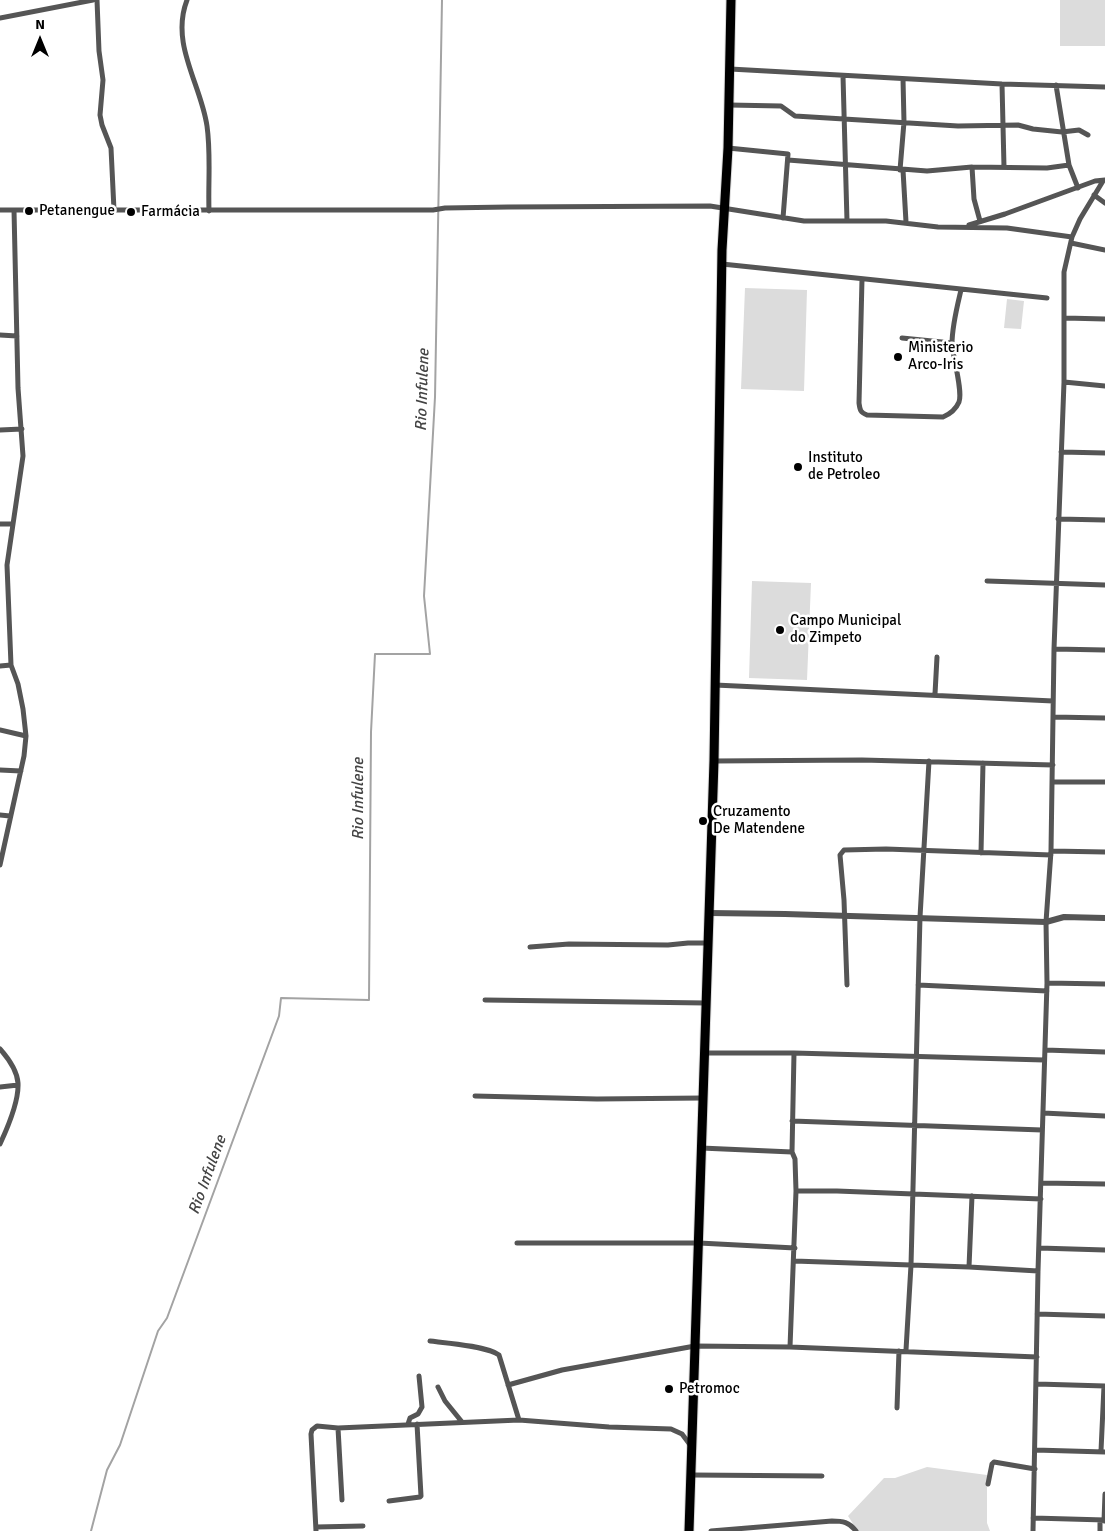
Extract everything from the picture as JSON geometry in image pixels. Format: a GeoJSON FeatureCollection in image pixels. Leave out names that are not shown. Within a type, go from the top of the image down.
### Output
{"type":"FeatureCollection","features":[{"type":"Feature","properties":{"kind":"highway"},"geometry":{"type":"LineString","coordinates":[[689,1531],[699,1243],[700,1148],[704,1098],[710,913],[722,264],[728,148],[731,0]]}},
{"type":"Feature","properties":{"kind":"street"},"geometry":{"type":"LineString","coordinates":[[0,18],[93,0]]}},
{"type":"Feature","properties":{"kind":"street"},"geometry":{"type":"LineString","coordinates":[[97,0],[102,80],[100,114],[111,148],[114,210]]}},
{"type":"Feature","properties":{"kind":"street"},"geometry":{"type":"LineString","coordinates":[[187,0],[183,14],[183,37],[187,60],[207,125],[208,211]]}},
{"type":"Feature","properties":{"kind":"street"},"geometry":{"type":"LineString","coordinates":[[730,69],[1002,84],[1104,87]]}},
{"type":"Feature","properties":{"kind":"street"},"geometry":{"type":"LineString","coordinates":[[843,76],[847,221]]}},
{"type":"Feature","properties":{"kind":"street"},"geometry":{"type":"LineString","coordinates":[[903,79],[902,170],[906,222]]}},
{"type":"Feature","properties":{"kind":"street"},"geometry":{"type":"LineString","coordinates":[[1002,84],[1004,167]]}},
{"type":"Feature","properties":{"kind":"street"},"geometry":{"type":"LineString","coordinates":[[1056,85],[1062,132],[1069,165],[1078,188]]}},
{"type":"Feature","properties":{"kind":"street"},"geometry":{"type":"LineString","coordinates":[[729,105],[781,106],[793,116],[958,126],[1018,125],[1033,129],[1062,132],[1079,130],[1088,135]]}},
{"type":"Feature","properties":{"kind":"street"},"geometry":{"type":"LineString","coordinates":[[728,148],[788,154],[783,218]]}},
{"type":"Feature","properties":{"kind":"street"},"geometry":{"type":"LineString","coordinates":[[788,160],[927,171],[972,167],[1046,168],[1069,165]]}},
{"type":"Feature","properties":{"kind":"street"},"geometry":{"type":"LineString","coordinates":[[972,167],[974,199],[980,221]]}},
{"type":"Feature","properties":{"kind":"street"},"geometry":{"type":"LineString","coordinates":[[966,226],[1005,214],[1095,181],[1104,181]]}},
{"type":"Feature","properties":{"kind":"street"},"geometry":{"type":"LineString","coordinates":[[1033,1531],[1038,1271],[1047,991],[1046,922],[1051,853],[1054,649],[1064,382],[1064,272],[1072,236],[1080,219],[1104,181]]}},
{"type":"Feature","properties":{"kind":"street"},"geometry":{"type":"LineString","coordinates":[[1094,195],[1105,203]]}},
{"type":"Feature","properties":{"kind":"street"},"geometry":{"type":"LineString","coordinates":[[0,210],[433,210],[445,208],[710,206],[812,222],[906,222],[938,227],[1013,228],[1072,236]]}},
{"type":"Feature","properties":{"kind":"street"},"geometry":{"type":"LineString","coordinates":[[0,865],[21,771],[26,736],[18,684],[11,665],[6,565],[23,456],[18,388],[14,210]]}},
{"type":"Feature","properties":{"kind":"street"},"geometry":{"type":"LineString","coordinates":[[1070,243],[1105,250]]}},
{"type":"Feature","properties":{"kind":"street"},"geometry":{"type":"LineString","coordinates":[[722,264],[1047,298]]}},
{"type":"Feature","properties":{"kind":"street"},"geometry":{"type":"LineString","coordinates":[[862,279],[859,403],[862,413],[943,417],[952,412],[959,401],[960,395],[952,343],[954,321],[961,290]]}},
{"type":"Feature","properties":{"kind":"street"},"geometry":{"type":"LineString","coordinates":[[1065,318],[1105,319]]}},
{"type":"Feature","properties":{"kind":"street"},"geometry":{"type":"LineString","coordinates":[[0,335],[17,336]]}},
{"type":"Feature","properties":{"kind":"street"},"geometry":{"type":"LineString","coordinates":[[902,338],[952,343]]}},
{"type":"Feature","properties":{"kind":"street"},"geometry":{"type":"LineString","coordinates":[[1064,382],[1105,386]]}},
{"type":"Feature","properties":{"kind":"street"},"geometry":{"type":"LineString","coordinates":[[0,430],[22,429]]}},
{"type":"Feature","properties":{"kind":"street"},"geometry":{"type":"LineString","coordinates":[[1061,452],[1105,453]]}},
{"type":"Feature","properties":{"kind":"street"},"geometry":{"type":"LineString","coordinates":[[1058,520],[1105,520]]}},
{"type":"Feature","properties":{"kind":"street"},"geometry":{"type":"LineString","coordinates":[[0,524],[12,524]]}},
{"type":"Feature","properties":{"kind":"street"},"geometry":{"type":"LineString","coordinates":[[0,565],[6,565]]}},
{"type":"Feature","properties":{"kind":"street"},"geometry":{"type":"LineString","coordinates":[[987,581],[1105,585]]}},
{"type":"Feature","properties":{"kind":"street"},"geometry":{"type":"LineString","coordinates":[[1054,649],[1105,650]]}},
{"type":"Feature","properties":{"kind":"street"},"geometry":{"type":"LineString","coordinates":[[936,657],[936,694]]}},
{"type":"Feature","properties":{"kind":"street"},"geometry":{"type":"LineString","coordinates":[[0,666],[11,665]]}},
{"type":"Feature","properties":{"kind":"street"},"geometry":{"type":"LineString","coordinates":[[715,684],[1053,700]]}},
{"type":"Feature","properties":{"kind":"street"},"geometry":{"type":"LineString","coordinates":[[1053,717],[1105,718]]}},
{"type":"Feature","properties":{"kind":"street"},"geometry":{"type":"LineString","coordinates":[[0,730],[26,736]]}},
{"type":"Feature","properties":{"kind":"street"},"geometry":{"type":"LineString","coordinates":[[714,760],[930,761],[1053,765]]}},
{"type":"Feature","properties":{"kind":"street"},"geometry":{"type":"LineString","coordinates":[[906,1350],[911,1265],[920,917],[930,761]]}},
{"type":"Feature","properties":{"kind":"street"},"geometry":{"type":"LineString","coordinates":[[981,852],[983,763]]}},
{"type":"Feature","properties":{"kind":"street"},"geometry":{"type":"LineString","coordinates":[[0,770],[21,771]]}},
{"type":"Feature","properties":{"kind":"street"},"geometry":{"type":"LineString","coordinates":[[1053,782],[1105,782]]}},
{"type":"Feature","properties":{"kind":"street"},"geometry":{"type":"LineString","coordinates":[[0,815],[10,816]]}},
{"type":"Feature","properties":{"kind":"street"},"geometry":{"type":"LineString","coordinates":[[847,985],[840,855],[844,850],[1105,852]]}},
{"type":"Feature","properties":{"kind":"street"},"geometry":{"type":"LineString","coordinates":[[710,913],[920,917],[1046,922],[1064,917],[1105,918]]}},
{"type":"Feature","properties":{"kind":"street"},"geometry":{"type":"LineString","coordinates":[[530,947],[569,944],[668,945],[708,943]]}},
{"type":"Feature","properties":{"kind":"street"},"geometry":{"type":"LineString","coordinates":[[1047,983],[1105,984]]}},
{"type":"Feature","properties":{"kind":"street"},"geometry":{"type":"LineString","coordinates":[[918,985],[1047,991]]}},
{"type":"Feature","properties":{"kind":"street"},"geometry":{"type":"LineString","coordinates":[[485,1000],[706,1003]]}},
{"type":"Feature","properties":{"kind":"street"},"geometry":{"type":"LineString","coordinates":[[0,1049],[15,1071],[18,1085],[14,1105],[0,1144]]}},
{"type":"Feature","properties":{"kind":"street"},"geometry":{"type":"LineString","coordinates":[[1045,1050],[1105,1052]]}},
{"type":"Feature","properties":{"kind":"street"},"geometry":{"type":"LineString","coordinates":[[790,1347],[796,1191],[795,1158],[792,1152],[794,1053]]}},
{"type":"Feature","properties":{"kind":"street"},"geometry":{"type":"LineString","coordinates":[[705,1054],[794,1053],[1044,1060]]}},
{"type":"Feature","properties":{"kind":"street"},"geometry":{"type":"LineString","coordinates":[[0,1087],[18,1085]]}},
{"type":"Feature","properties":{"kind":"street"},"geometry":{"type":"LineString","coordinates":[[476,1096],[597,1099],[704,1098]]}},
{"type":"Feature","properties":{"kind":"street"},"geometry":{"type":"LineString","coordinates":[[1043,1114],[1105,1116]]}},
{"type":"Feature","properties":{"kind":"street"},"geometry":{"type":"LineString","coordinates":[[792,1121],[915,1127],[1042,1130]]}},
{"type":"Feature","properties":{"kind":"street"},"geometry":{"type":"LineString","coordinates":[[700,1148],[792,1152]]}},
{"type":"Feature","properties":{"kind":"street"},"geometry":{"type":"LineString","coordinates":[[1041,1183],[1105,1184]]}},
{"type":"Feature","properties":{"kind":"street"},"geometry":{"type":"LineString","coordinates":[[796,1191],[1041,1199]]}},
{"type":"Feature","properties":{"kind":"street"},"geometry":{"type":"LineString","coordinates":[[969,1267],[972,1196]]}},
{"type":"Feature","properties":{"kind":"street"},"geometry":{"type":"LineString","coordinates":[[517,1243],[699,1243],[794,1248]]}},
{"type":"Feature","properties":{"kind":"street"},"geometry":{"type":"LineString","coordinates":[[1039,1248],[1105,1250]]}},
{"type":"Feature","properties":{"kind":"street"},"geometry":{"type":"LineString","coordinates":[[794,1261],[1038,1271]]}},
{"type":"Feature","properties":{"kind":"street"},"geometry":{"type":"LineString","coordinates":[[1037,1314],[1105,1316]]}},
{"type":"Feature","properties":{"kind":"street"},"geometry":{"type":"LineString","coordinates":[[430,1341],[495,1352],[499,1355],[519,1420]]}},
{"type":"Feature","properties":{"kind":"street"},"geometry":{"type":"LineString","coordinates":[[508,1385],[562,1370],[695,1346],[906,1350],[1037,1357]]}},
{"type":"Feature","properties":{"kind":"street"},"geometry":{"type":"LineString","coordinates":[[897,1408],[899,1351]]}},
{"type":"Feature","properties":{"kind":"street"},"geometry":{"type":"LineString","coordinates":[[408,1424],[410,1418],[418,1414],[422,1407],[419,1376]]}},
{"type":"Feature","properties":{"kind":"street"},"geometry":{"type":"LineString","coordinates":[[1035,1450],[1103,1452],[1105,1386],[1037,1384]]}},
{"type":"Feature","properties":{"kind":"street"},"geometry":{"type":"LineString","coordinates":[[438,1387],[445,1401],[462,1422]]}},
{"type":"Feature","properties":{"kind":"street"},"geometry":{"type":"LineString","coordinates":[[363,1526],[316,1529],[312,1430],[317,1426],[338,1428],[519,1420],[609,1427],[671,1429],[682,1434],[692,1449]]}},
{"type":"Feature","properties":{"kind":"street"},"geometry":{"type":"LineString","coordinates":[[389,1501],[421,1496],[417,1424]]}},
{"type":"Feature","properties":{"kind":"street"},"geometry":{"type":"LineString","coordinates":[[338,1428],[342,1500]]}},
{"type":"Feature","properties":{"kind":"street"},"geometry":{"type":"LineString","coordinates":[[988,1484],[994,1462],[1035,1469]]}},
{"type":"Feature","properties":{"kind":"street"},"geometry":{"type":"LineString","coordinates":[[692,1475],[822,1476]]}},
{"type":"Feature","properties":{"kind":"street"},"geometry":{"type":"LineString","coordinates":[[1100,1531],[1103,1521],[1105,1494]]}},
{"type":"Feature","properties":{"kind":"street"},"geometry":{"type":"LineString","coordinates":[[1034,1518],[1103,1521]]}},
{"type":"Feature","properties":{"kind":"street"},"geometry":{"type":"LineString","coordinates":[[711,1531],[832,1521],[845,1521],[856,1531]]}},
{"type":"Feature","properties":{"kind":"shaded area"},"geometry":{"type":"Polygon","coordinates":[[[1060,0],[1105,0],[1105,46],[1060,46],[1060,0]]]}},
{"type":"Feature","properties":{"kind":"shaded area"},"geometry":{"type":"Polygon","coordinates":[[[745,288],[807,290],[804,391],[741,389],[745,288]]]}},
{"type":"Feature","properties":{"kind":"shaded area"},"geometry":{"type":"Polygon","coordinates":[[[1007,299],[1024,301],[1021,329],[1004,328],[1007,299]]]}},
{"type":"Feature","properties":{"kind":"shaded area","name":"Campo Municipal do Zimpeto"},"geometry":{"type":"Polygon","coordinates":[[[752,581],[811,583],[807,680],[749,678],[752,581]]]}},
{"type":"Feature","properties":{"kind":"shaded area"},"geometry":{"type":"Polygon","coordinates":[[[927,1467],[987,1475],[987,1523],[990,1531],[858,1531],[848,1516],[884,1478],[895,1478],[927,1467]]]}},
{"type":"Feature","properties":{"kind":"waterway","name":"Rio Infulene"},"geometry":{"type":"LineString","coordinates":[[91,1531],[107,1470],[120,1445],[158,1331],[167,1318],[279,1016],[281,998],[369,1000],[371,732],[375,654],[430,654],[424,596],[435,397],[442,0]]}},
{"type":"Feature","properties":{"kind":"place","name":"Petanengue"},"geometry":{"type":"Point","coordinates":[29,211]}},
{"type":"Feature","properties":{"kind":"place","name":"Farmácia"},"geometry":{"type":"Point","coordinates":[131,212]}},
{"type":"Feature","properties":{"kind":"place","name":"Ministerio Arco-Iris"},"geometry":{"type":"Point","coordinates":[898,357]}},
{"type":"Feature","properties":{"kind":"place","name":"Instituto de Petroleo"},"geometry":{"type":"Point","coordinates":[798,467]}},
{"type":"Feature","properties":{"kind":"place","name":"Campo Municipal do Zimpeto"},"geometry":{"type":"Point","coordinates":[780,630]}},
{"type":"Feature","properties":{"kind":"place","name":"Cruzamento De Matendene"},"geometry":{"type":"Point","coordinates":[703,821]}},
{"type":"Feature","properties":{"kind":"place","name":"Petromoc"},"geometry":{"type":"Point","coordinates":[669,1389]}}]}
